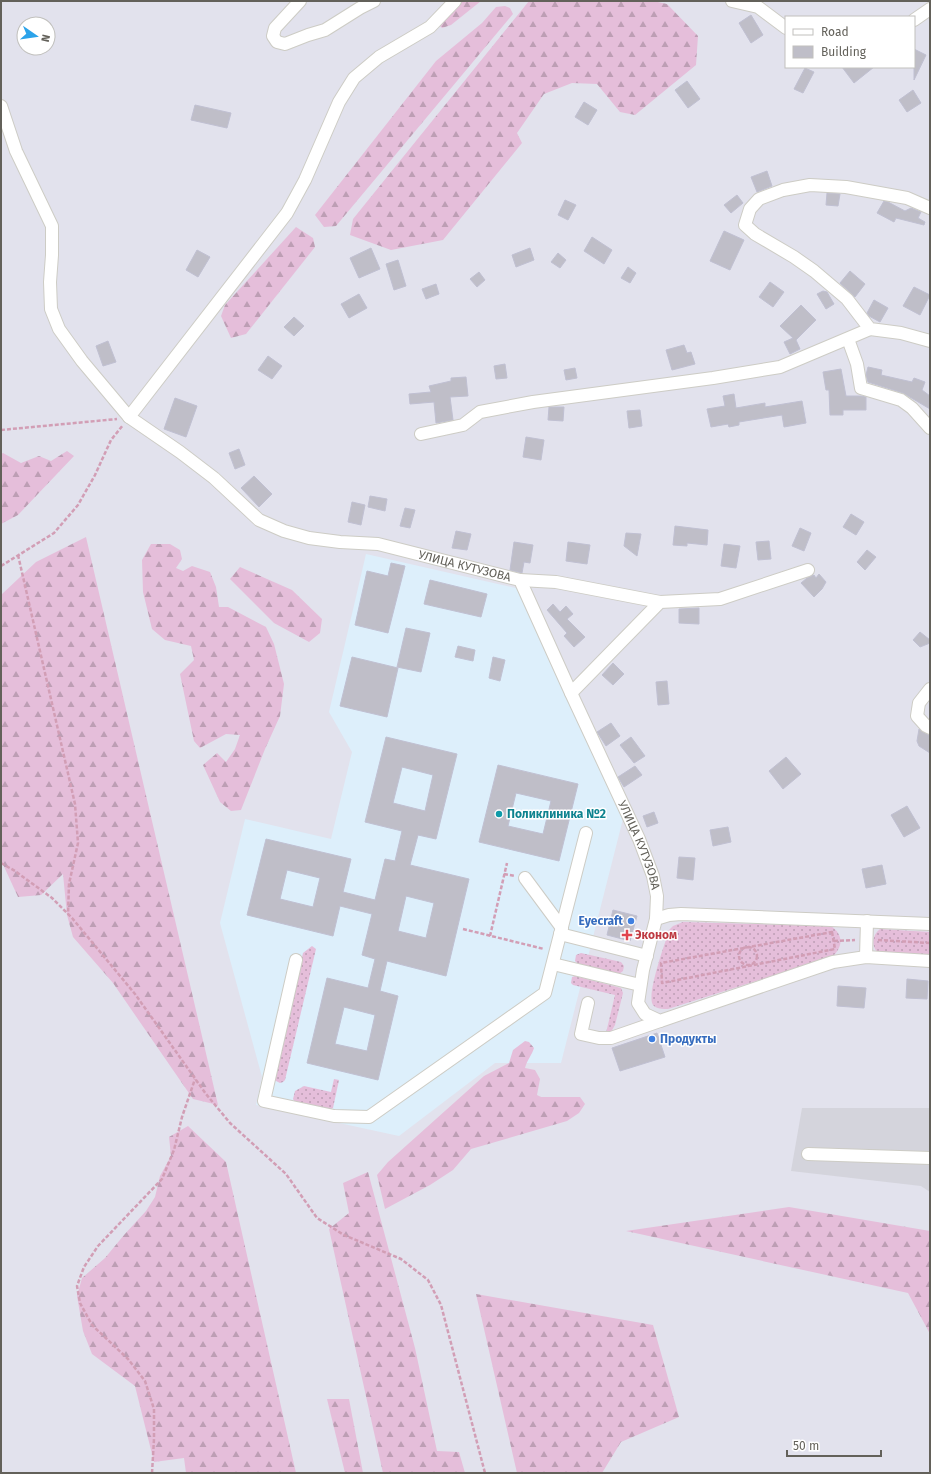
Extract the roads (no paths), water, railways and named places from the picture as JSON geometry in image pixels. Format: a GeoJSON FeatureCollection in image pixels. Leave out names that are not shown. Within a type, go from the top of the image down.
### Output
{"type":"FeatureCollection","features":[{"type":"Feature","properties":{"kind":"street"},"geometry":{"type":"LineString","coordinates":[[300,1],[275,28],[273,36],[277,42],[285,44],[325,30],[374,1]]}},
{"type":"Feature","properties":{"kind":"street"},"geometry":{"type":"LineString","coordinates":[[430,27],[444,6],[455,1]]}},
{"type":"Feature","properties":{"kind":"street"},"geometry":{"type":"LineString","coordinates":[[129,417],[287,213],[305,180],[339,102],[354,78],[379,57],[430,27],[465,1]]}},
{"type":"Feature","properties":{"kind":"street"},"geometry":{"type":"LineString","coordinates":[[732,1],[758,7],[785,27]]}},
{"type":"Feature","properties":{"kind":"street"},"geometry":{"type":"LineString","coordinates":[[915,19],[930,9]]}},
{"type":"Feature","properties":{"kind":"street","name":"УЛИЦА КУТУЗОВА"},"geometry":{"type":"LineString","coordinates":[[1,106],[16,151],[52,226],[50,282],[51,308],[60,329],[82,361],[129,417],[180,452],[214,478],[260,520],[284,531],[309,538],[378,544],[520,580],[639,839],[653,876],[657,896],[656,919],[640,985],[638,1004],[645,1014],[660,1022]]}},
{"type":"Feature","properties":{"kind":"street"},"geometry":{"type":"LineString","coordinates":[[870,329],[847,299],[814,271],[794,257],[755,234],[745,225],[750,209],[759,199],[783,190],[810,185],[846,187],[894,195],[907,198],[930,208]]}},
{"type":"Feature","properties":{"kind":"street"},"geometry":{"type":"LineString","coordinates":[[421,434],[463,425],[480,412],[533,402],[705,379],[780,367],[870,329],[901,333],[930,341]]}},
{"type":"Feature","properties":{"kind":"street"},"geometry":{"type":"LineString","coordinates":[[848,339],[857,364],[861,388],[901,400],[912,408],[930,428]]}},
{"type":"Feature","properties":{"kind":"street"},"geometry":{"type":"LineString","coordinates":[[520,580],[556,582],[660,602],[720,599],[808,570]]}},
{"type":"Feature","properties":{"kind":"street"},"geometry":{"type":"LineString","coordinates":[[571,693],[660,602]]}},
{"type":"Feature","properties":{"kind":"street"},"geometry":{"type":"LineString","coordinates":[[930,689],[919,703],[917,716],[926,726],[930,728]]}},
{"type":"Feature","properties":{"kind":"street"},"geometry":{"type":"LineString","coordinates":[[296,960],[264,1101],[334,1116],[369,1117],[545,993],[586,833]]}},
{"type":"Feature","properties":{"kind":"street"},"geometry":{"type":"LineString","coordinates":[[525,878],[561,931],[647,956]]}},
{"type":"Feature","properties":{"kind":"street"},"geometry":{"type":"LineString","coordinates":[[656,919],[669,915],[681,914],[930,924]]}},
{"type":"Feature","properties":{"kind":"street"},"geometry":{"type":"LineString","coordinates":[[866,957],[867,921]]}},
{"type":"Feature","properties":{"kind":"street"},"geometry":{"type":"LineString","coordinates":[[588,1003],[581,1034],[599,1038],[611,1038],[834,962],[866,957],[930,960]]}},
{"type":"Feature","properties":{"kind":"street"},"geometry":{"type":"LineString","coordinates":[[553,964],[640,985]]}},
{"type":"Feature","properties":{"kind":"street"},"geometry":{"type":"LineString","coordinates":[[808,1154],[930,1158]]}},
{"type":"Feature","properties":{"kind":"place","name":"Поликлиника №2"},"geometry":{"type":"Point","coordinates":[499,814]}},
{"type":"Feature","properties":{"kind":"place","name":"Eyecraft"},"geometry":{"type":"Point","coordinates":[631,921]}},
{"type":"Feature","properties":{"kind":"place","name":"Эконом"},"geometry":{"type":"Point","coordinates":[627,935]}},
{"type":"Feature","properties":{"kind":"place","name":"Продукты"},"geometry":{"type":"Point","coordinates":[652,1039]}}]}
